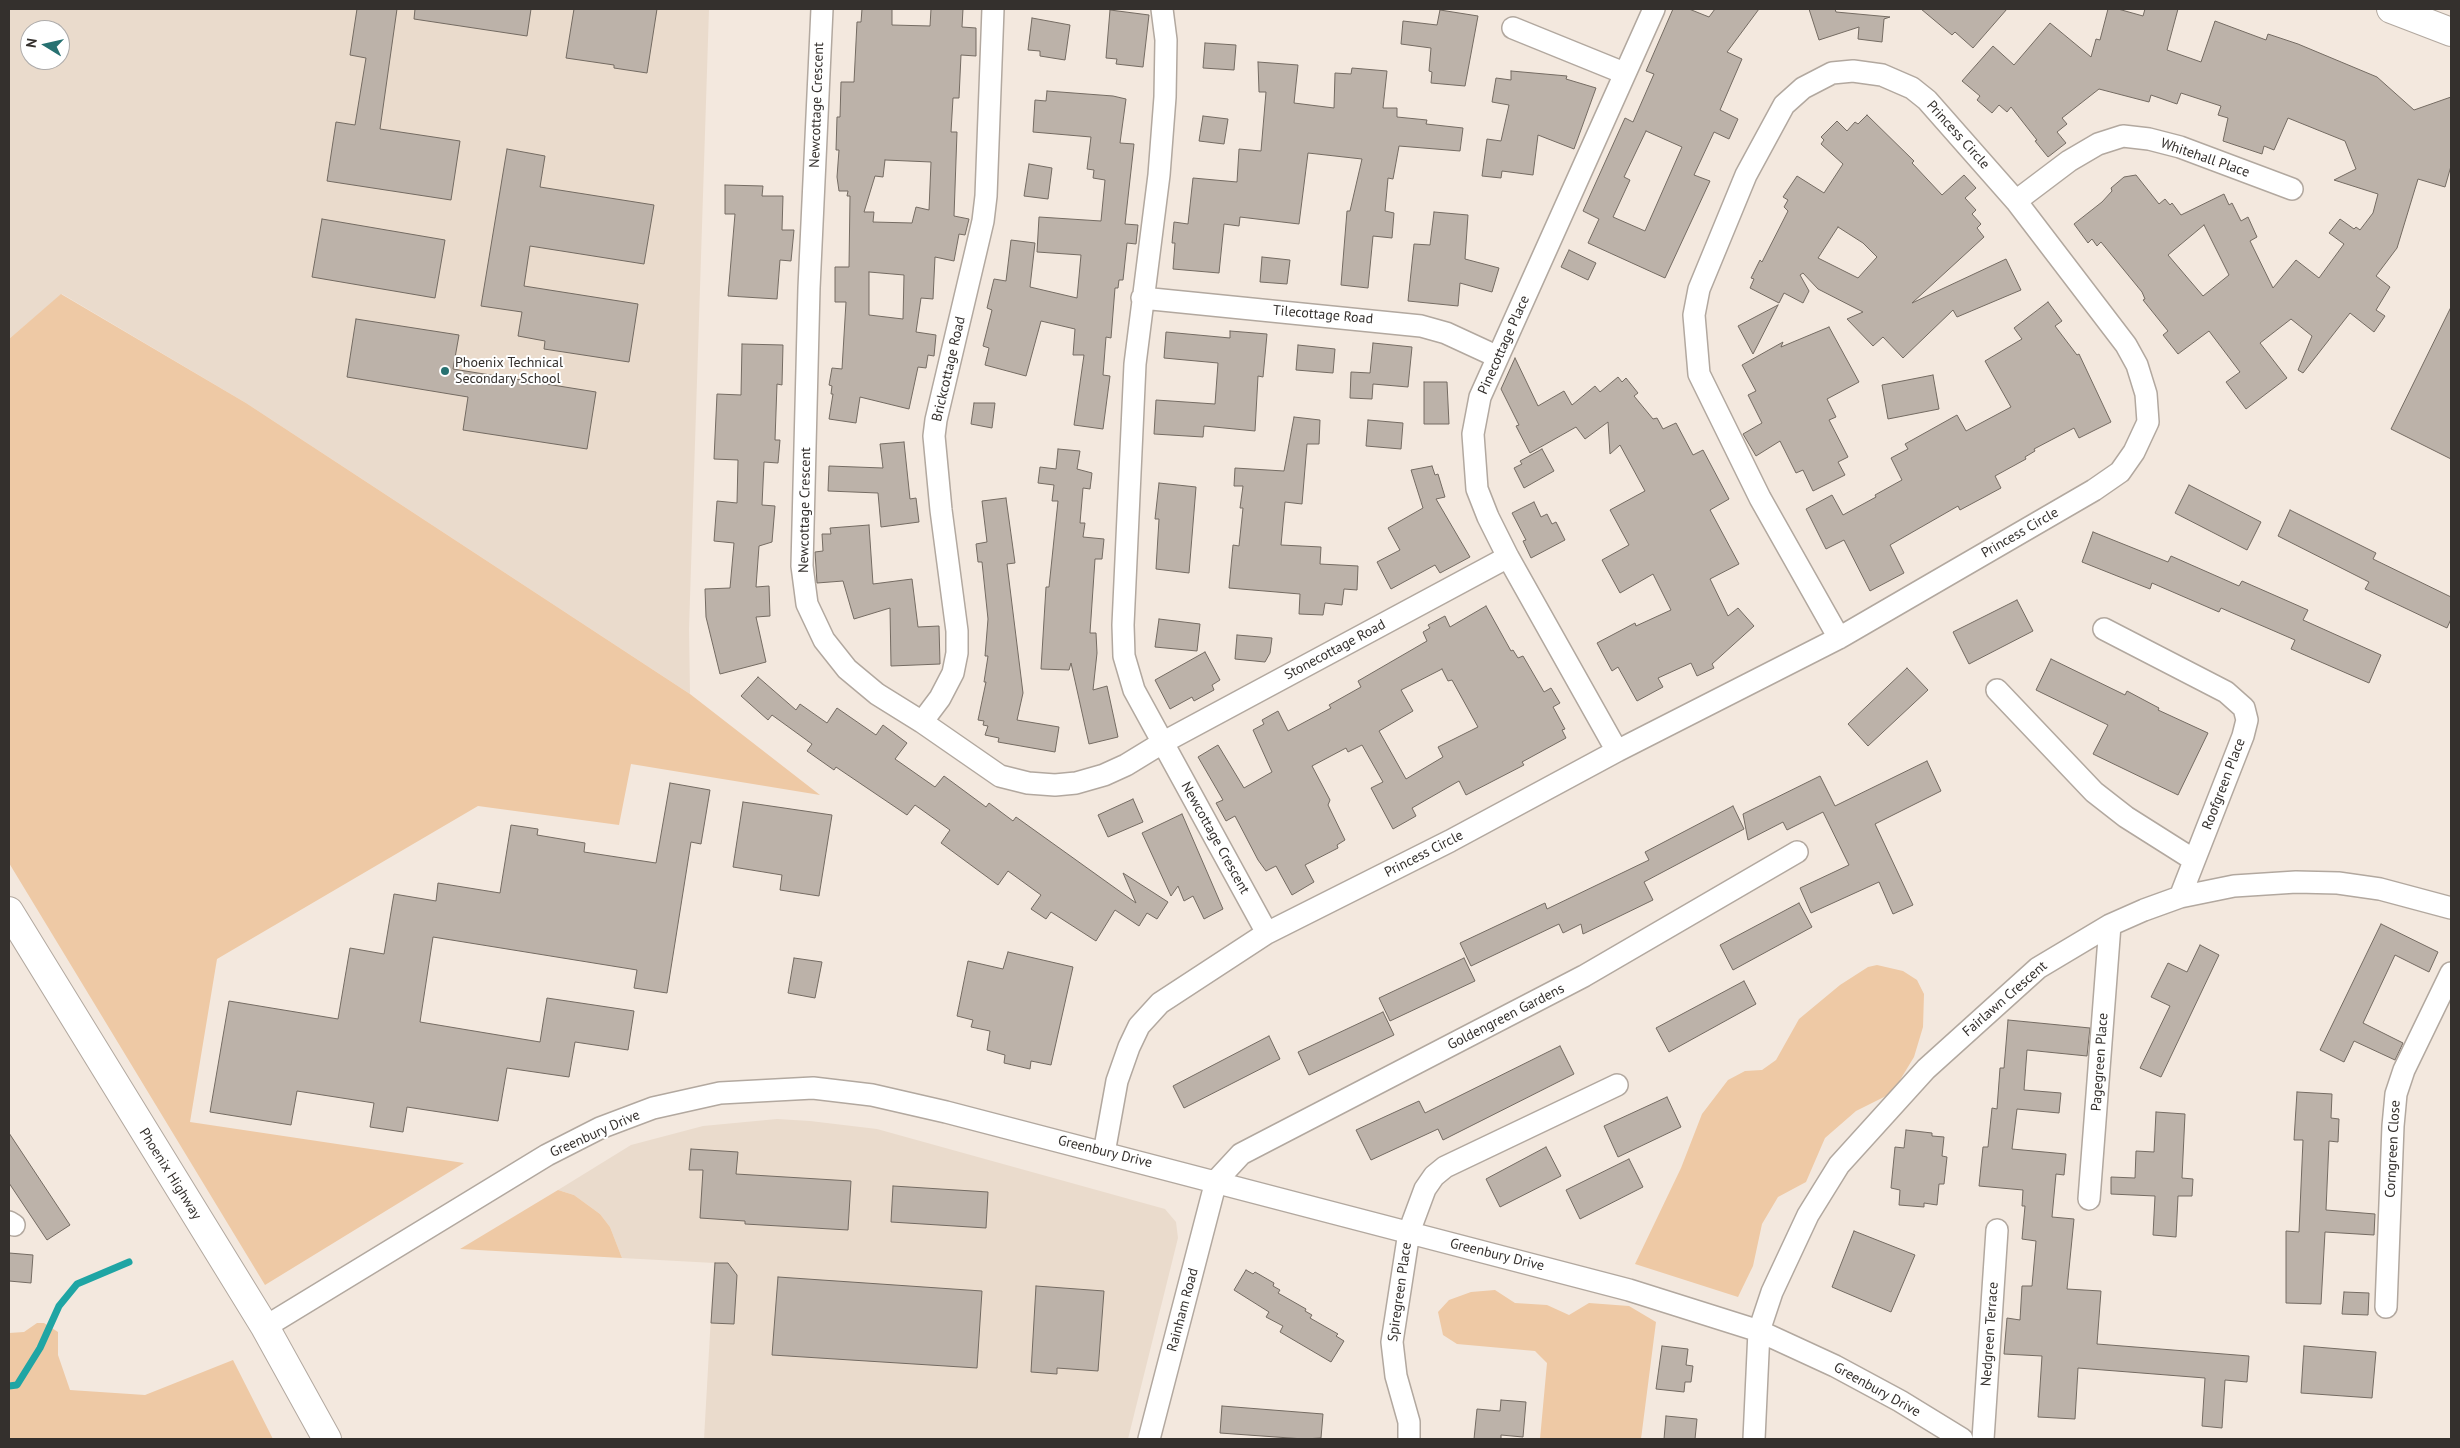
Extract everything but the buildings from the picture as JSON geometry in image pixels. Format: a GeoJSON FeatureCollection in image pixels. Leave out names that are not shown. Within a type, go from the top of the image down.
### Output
{"type":"FeatureCollection","features":[{"type":"Feature","properties":{"kind":"main road"},"geometry":{"type":"LineString","coordinates":[[2391,9],[2451,32]]}},
{"type":"Feature","properties":{"kind":"main road","name":"Phoenix Highway"},"geometry":{"type":"LineString","coordinates":[[9,911],[265,1327],[327,1439]]}},
{"type":"Feature","properties":{"kind":"street","name":"Newcottage Crescent"},"geometry":{"type":"LineString","coordinates":[[822,9],[809,288],[802,556],[807,604],[824,640],[847,669],[876,694],[922,722],[968,756],[1000,776],[1028,783],[1055,785],[1076,783],[1104,776],[1162,743]]}},
{"type":"Feature","properties":{"kind":"street","name":"Brickcottage Road"},"geometry":{"type":"LineString","coordinates":[[922,722],[940,698],[953,673],[957,653],[957,631],[941,510],[934,436],[936,420],[983,221],[986,196],[992,9]]}},
{"type":"Feature","properties":{"kind":"street","name":"Newcottage Crescent"},"geometry":{"type":"LineString","coordinates":[[1162,9],[1166,40],[1160,175],[1142,298],[1135,364],[1123,625],[1124,656],[1134,690],[1267,933]]}},
{"type":"Feature","properties":{"kind":"street","name":"Pinecottage Place"},"geometry":{"type":"LineString","coordinates":[[1617,751],[1508,557],[1488,517],[1478,489],[1473,434],[1480,398],[1654,9]]}},
{"type":"Feature","properties":{"kind":"street"},"geometry":{"type":"LineString","coordinates":[[1513,28],[1624,73]]}},
{"type":"Feature","properties":{"kind":"street","name":"Princess Circle"},"geometry":{"type":"LineString","coordinates":[[1104,1153],[1117,1081],[1139,1026],[1160,1003],[1267,933],[1450,841],[1617,751],[1839,638],[2094,490],[2120,472],[2134,452],[2148,422],[2146,394],[2137,365],[2126,345],[2016,201],[1927,100],[1912,88],[1882,75],[1853,71],[1832,73],[1803,88],[1784,105],[1746,175],[1699,289],[1694,315],[1699,374],[1760,498],[1839,638]]}},
{"type":"Feature","properties":{"kind":"street","name":"Whitehall Place"},"geometry":{"type":"LineString","coordinates":[[2016,201],[2069,161],[2098,144],[2123,136],[2149,139],[2180,147],[2292,189]]}},
{"type":"Feature","properties":{"kind":"street","name":"Tilecottage Road"},"geometry":{"type":"LineString","coordinates":[[1142,298],[1414,325],[1446,333],[1498,357]]}},
{"type":"Feature","properties":{"kind":"street","name":"Stonecottage Road"},"geometry":{"type":"LineString","coordinates":[[1162,743],[1508,557]]}},
{"type":"Feature","properties":{"kind":"street","name":"Roofgreen Place"},"geometry":{"type":"LineString","coordinates":[[2104,629],[2226,692],[2244,708],[2247,720],[2243,736],[2180,897]]}},
{"type":"Feature","properties":{"kind":"street"},"geometry":{"type":"LineString","coordinates":[[1997,690],[2094,792],[2126,817],[2194,860]]}},
{"type":"Feature","properties":{"kind":"street","name":"Goldengreen Gardens"},"geometry":{"type":"LineString","coordinates":[[1216,1181],[1242,1154],[1256,1146],[1584,976],[1797,852]]}},
{"type":"Feature","properties":{"kind":"street","name":"Fairlawn Crescent"},"geometry":{"type":"LineString","coordinates":[[1754,1439],[1759,1331],[1772,1292],[1788,1254],[1808,1215],[1839,1165],[1926,1069],[1993,1006],[2038,968],[2110,925],[2180,897],[2234,886],[2296,882],[2338,883],[2380,889],[2451,908]]}},
{"type":"Feature","properties":{"kind":"street","name":"Pagegreen Place"},"geometry":{"type":"LineString","coordinates":[[2089,1199],[2110,925]]}},
{"type":"Feature","properties":{"kind":"street","name":"Corngreen Close"},"geometry":{"type":"LineString","coordinates":[[2386,1307],[2396,1094],[2404,1070],[2451,973]]}},
{"type":"Feature","properties":{"kind":"street","name":"Spiregreen Place"},"geometry":{"type":"LineString","coordinates":[[1409,1439],[1409,1422],[1396,1376],[1392,1342],[1409,1232],[1425,1189],[1434,1176],[1445,1167],[1617,1085]]}},
{"type":"Feature","properties":{"kind":"street","name":"Greenbury Drive"},"geometry":{"type":"LineString","coordinates":[[265,1327],[547,1155],[600,1128],[653,1108],[720,1093],[789,1088],[872,1095],[946,1112],[1629,1290],[1759,1331],[1892,1396],[1962,1439]]}},
{"type":"Feature","properties":{"kind":"street","name":"Rainham Road"},"geometry":{"type":"LineString","coordinates":[[1149,1439],[1216,1181]]}},
{"type":"Feature","properties":{"kind":"street","name":"Nedgreen Terrace"},"geometry":{"type":"LineString","coordinates":[[1983,1439],[1997,1230]]}},
{"type":"Feature","properties":{"kind":"shaded area","name":"Phoenix Technical Secondary School"},"geometry":{"type":"Polygon","coordinates":[[[9,9],[709,9],[689,629],[690,694],[246,403],[62,294],[9,339],[9,9]]]}},
{"type":"Feature","properties":{"kind":"shaded area"},"geometry":{"type":"Polygon","coordinates":[[[61,294],[246,403],[690,694],[820,795],[631,764],[619,825],[478,806],[217,959],[190,1122],[464,1163],[265,1285],[9,863],[9,339],[61,294]]]}},
{"type":"Feature","properties":{"kind":"shaded area"},"geometry":{"type":"Polygon","coordinates":[[[1877,965],[1903,971],[1917,980],[1924,994],[1923,1027],[1914,1057],[1897,1085],[1886,1096],[1856,1111],[1825,1138],[1806,1182],[1778,1197],[1762,1224],[1753,1266],[1738,1297],[1635,1264],[1681,1168],[1702,1114],[1728,1080],[1745,1071],[1762,1070],[1776,1060],[1799,1019],[1840,985],[1868,967],[1877,965]]]}},
{"type":"Feature","properties":{"kind":"shaded area"},"geometry":{"type":"Polygon","coordinates":[[[777,1119],[877,1129],[1165,1209],[1176,1222],[1178,1238],[1128,1439],[704,1439],[714,1263],[622,1258],[610,1227],[600,1214],[574,1195],[558,1190],[631,1145],[703,1126],[777,1119]]]}},
{"type":"Feature","properties":{"kind":"shaded area"},"geometry":{"type":"Polygon","coordinates":[[[558,1190],[574,1195],[600,1214],[610,1227],[622,1258],[460,1249],[558,1190]]]}},
{"type":"Feature","properties":{"kind":"shaded area"},"geometry":{"type":"Polygon","coordinates":[[[1495,1290],[1515,1303],[1547,1305],[1569,1315],[1589,1303],[1629,1306],[1656,1322],[1641,1439],[1540,1439],[1547,1363],[1535,1351],[1457,1344],[1443,1335],[1438,1312],[1449,1300],[1471,1292],[1495,1290]]]}},
{"type":"Feature","properties":{"kind":"shaded area"},"geometry":{"type":"Polygon","coordinates":[[[37,1323],[44,1323],[58,1332],[58,1355],[70,1390],[145,1395],[233,1360],[273,1439],[9,1439],[9,1333],[24,1332],[37,1323]]]}},
{"type":"Feature","properties":{"kind":"waterway"},"geometry":{"type":"LineString","coordinates":[[9,1386],[17,1385],[40,1348],[59,1306],[77,1284],[129,1262]]}},
{"type":"Feature","properties":{"kind":"place","name":"Phoenix Technical Secondary School"},"geometry":{"type":"Point","coordinates":[445,371]}}]}
